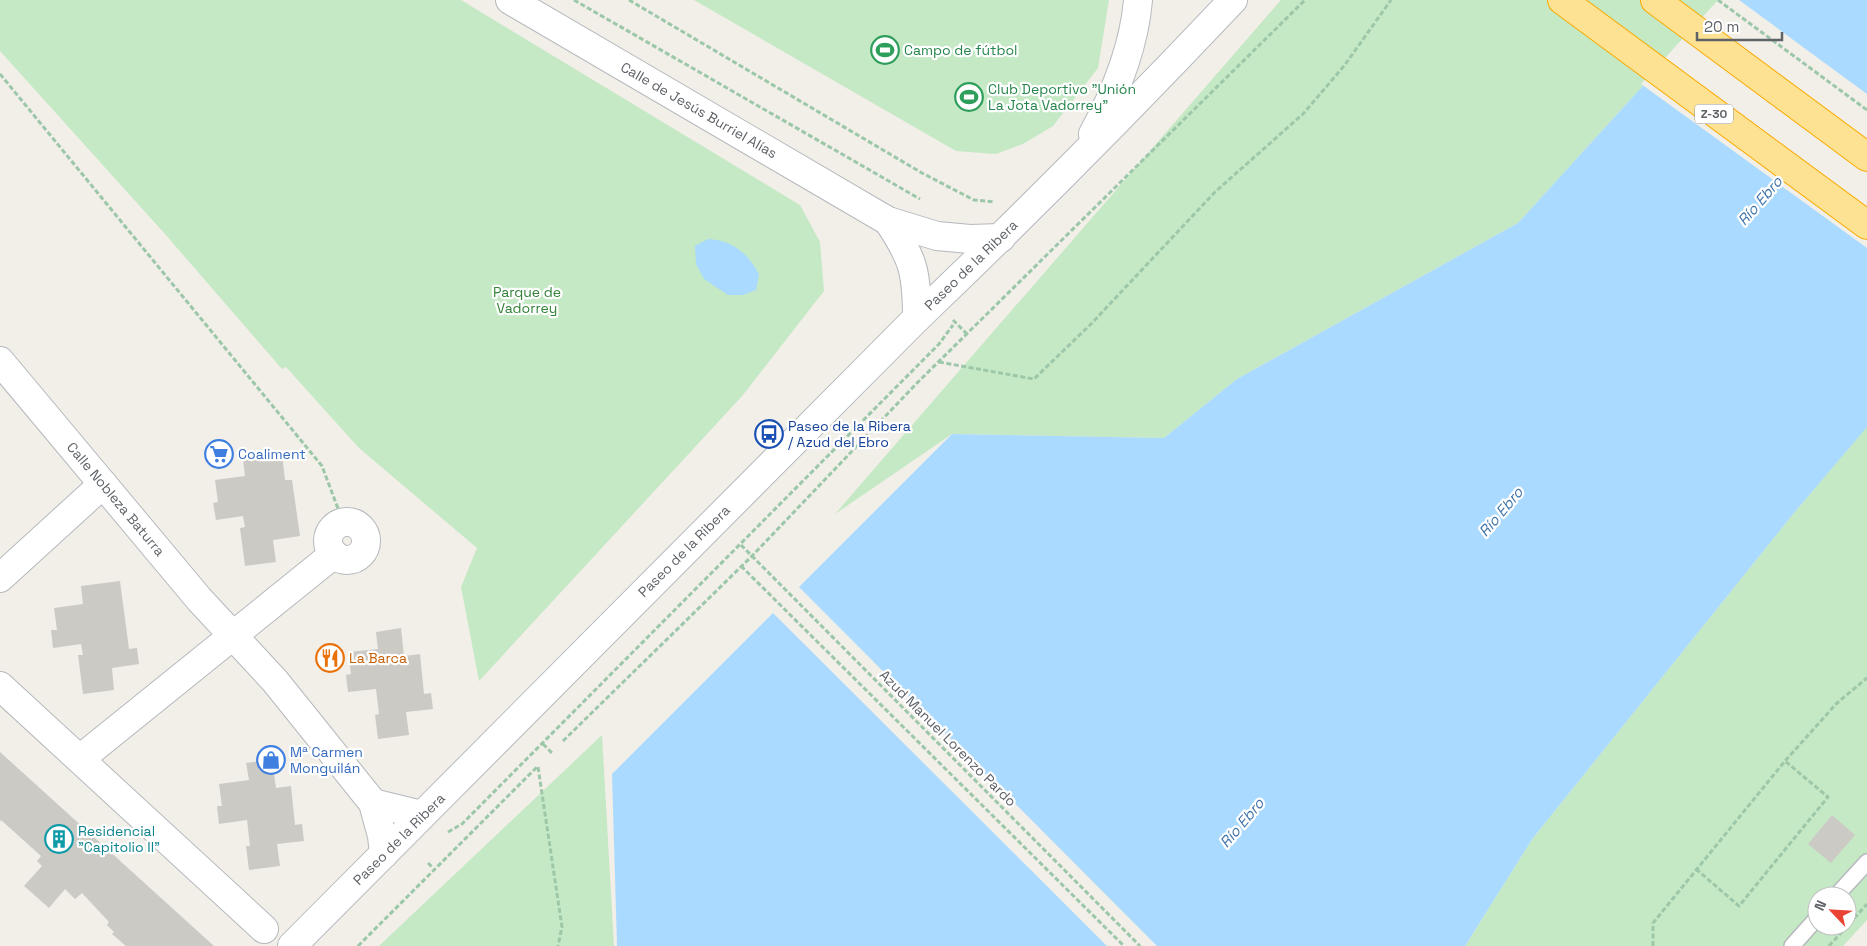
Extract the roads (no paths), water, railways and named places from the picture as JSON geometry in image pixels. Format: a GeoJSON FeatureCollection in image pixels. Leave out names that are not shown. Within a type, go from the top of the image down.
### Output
{"type":"FeatureCollection","features":[{"type":"Feature","properties":{"kind":"highway","name":"Z-30"},"geometry":{"type":"LineString","coordinates":[[1562,0],[1867,225]]}},
{"type":"Feature","properties":{"kind":"highway"},"geometry":{"type":"LineString","coordinates":[[1655,0],[1867,156]]}},
{"type":"Feature","properties":{"kind":"street","name":"Calle de Jesús Burriel Alías"},"geometry":{"type":"LineString","coordinates":[[510,0],[888,221],[937,236],[970,239],[1001,238]]}},
{"type":"Feature","properties":{"kind":"street"},"geometry":{"type":"LineString","coordinates":[[1079,159],[1105,110],[1128,58],[1138,0]]}},
{"type":"Feature","properties":{"kind":"street","name":"Paseo de la Ribera"},"geometry":{"type":"LineString","coordinates":[[292,946],[917,318],[1026,213],[1233,0]]}},
{"type":"Feature","properties":{"kind":"street","name":"Calle de Jesús Burriel Alías"},"geometry":{"type":"LineString","coordinates":[[888,221],[913,264],[917,296],[917,318]]}},
{"type":"Feature","properties":{"kind":"street","name":"Calle Nobleza Baturra"},"geometry":{"type":"LineString","coordinates":[[0,362],[199,599],[275,681],[374,803],[384,854]]}},
{"type":"Feature","properties":{"kind":"street"},"geometry":{"type":"LineString","coordinates":[[0,578],[103,484]]}},
{"type":"Feature","properties":{"kind":"street"},"geometry":{"type":"LineString","coordinates":[[80,759],[334,554],[329,545],[330,533],[333,528],[343,522]]}},
{"type":"Feature","properties":{"kind":"street"},"geometry":{"type":"LineString","coordinates":[[0,686],[264,929]]}},
{"type":"Feature","properties":{"kind":"street"},"geometry":{"type":"LineString","coordinates":[[374,803],[422,815]]}},
{"type":"Feature","properties":{"kind":"lane"},"geometry":{"type":"LineString","coordinates":[[1845,886],[1867,862]]}},
{"type":"Feature","properties":{"kind":"lane"},"geometry":{"type":"LineString","coordinates":[[1792,946],[1807,929]]}},
{"type":"Feature","properties":{"kind":"water","name":"Río Ebro"},"geometry":{"type":"Polygon","coordinates":[[[1721,0],[1867,0],[1867,427],[1793,514],[1533,838],[1465,946],[617,946],[612,774],[952,434],[1164,438],[1237,379],[1518,223],[1721,0]]]}},
{"type":"Feature","properties":{"kind":"water"},"geometry":{"type":"Polygon","coordinates":[[[708,239],[725,242],[745,254],[759,274],[756,290],[743,295],[728,295],[704,279],[696,264],[695,246],[708,239]]]}},
{"type":"Feature","properties":{"kind":"place","name":"Campo de fútbol"},"geometry":{"type":"Point","coordinates":[885,50]}},
{"type":"Feature","properties":{"kind":"place","name":"Club Deportivo \"Unión La Jota Vadorrey\""},"geometry":{"type":"Point","coordinates":[969,97]}},
{"type":"Feature","properties":{"kind":"place","name":"Paseo de la Ribera / Azud del Ebro"},"geometry":{"type":"Point","coordinates":[769,434]}},
{"type":"Feature","properties":{"kind":"place","name":"Coaliment"},"geometry":{"type":"Point","coordinates":[219,454]}},
{"type":"Feature","properties":{"kind":"place","name":"La Barca"},"geometry":{"type":"Point","coordinates":[330,658]}},
{"type":"Feature","properties":{"kind":"place","name":"Mª Carmen Monguilán"},"geometry":{"type":"Point","coordinates":[271,760]}},
{"type":"Feature","properties":{"kind":"place","name":"Residencial \"Capitolio II\""},"geometry":{"type":"Point","coordinates":[59,839]}},
{"type":"Feature","properties":{"kind":"park label","name":"Parque de Vadorrey"},"geometry":{"type":"Point","coordinates":[527,300]}}]}
